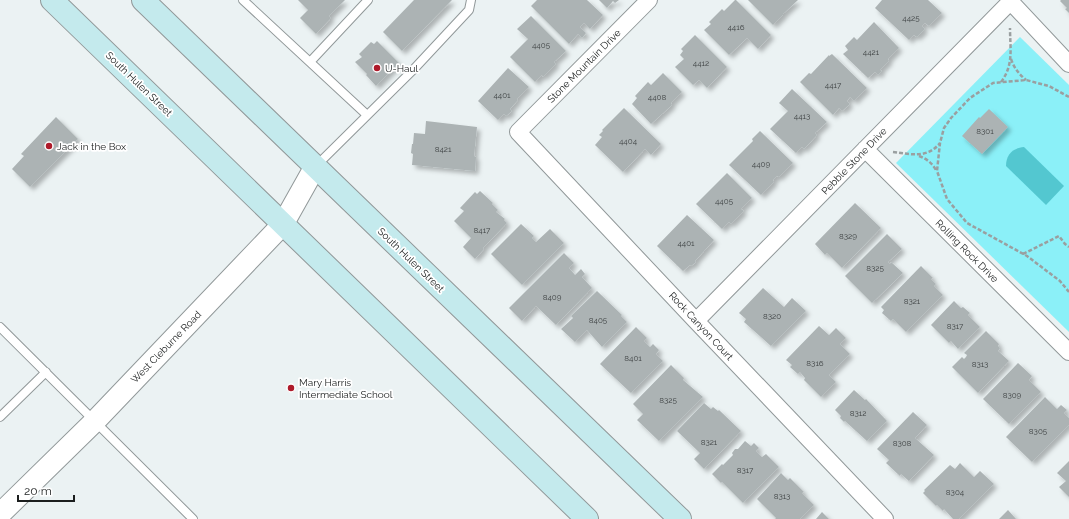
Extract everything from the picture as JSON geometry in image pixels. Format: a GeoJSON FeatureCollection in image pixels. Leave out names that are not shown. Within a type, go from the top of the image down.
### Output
{"type":"FeatureCollection","features":[{"type":"Feature","properties":{"kind":"main road","name":"South Hulen Street"},"geometry":{"type":"LineString","coordinates":[[52,0],[587,519]]}},
{"type":"Feature","properties":{"kind":"main road","name":"South Hulen Street"},"geometry":{"type":"LineString","coordinates":[[143,0],[680,519]]}},
{"type":"Feature","properties":{"kind":"street","name":"Stone Mountain Drive"},"geometry":{"type":"LineString","coordinates":[[518,132],[649,0]]}},
{"type":"Feature","properties":{"kind":"street"},"geometry":{"type":"LineString","coordinates":[[1011,1],[1069,64]]}},
{"type":"Feature","properties":{"kind":"street","name":"Pebble Stone Drive"},"geometry":{"type":"LineString","coordinates":[[696,321],[1011,1]]}},
{"type":"Feature","properties":{"kind":"street","name":"Rock Canyon Court"},"geometry":{"type":"LineString","coordinates":[[518,132],[885,519]]}},
{"type":"Feature","properties":{"kind":"street","name":"Rolling Rock Drive"},"geometry":{"type":"LineString","coordinates":[[865,149],[1069,352]]}},
{"type":"Feature","properties":{"kind":"street","name":"West Cleburne Road"},"geometry":{"type":"LineString","coordinates":[[0,514],[95,421],[283,224],[316,167]]}},
{"type":"Feature","properties":{"kind":"lane"},"geometry":{"type":"LineString","coordinates":[[243,0],[367,115]]}},
{"type":"Feature","properties":{"kind":"lane"},"geometry":{"type":"LineString","coordinates":[[310,62],[368,0]]}},
{"type":"Feature","properties":{"kind":"lane"},"geometry":{"type":"LineString","coordinates":[[316,167],[413,70],[469,10],[471,0]]}},
{"type":"Feature","properties":{"kind":"lane"},"geometry":{"type":"LineString","coordinates":[[0,327],[193,519]]}},
{"type":"Feature","properties":{"kind":"lane"},"geometry":{"type":"LineString","coordinates":[[0,417],[46,372]]}},
{"type":"Feature","properties":{"kind":"path"},"geometry":{"type":"LineString","coordinates":[[1001,82],[1007,75],[1010,66],[1010,57],[1018,74],[1026,80]]}},
{"type":"Feature","properties":{"kind":"path"},"geometry":{"type":"LineString","coordinates":[[937,171],[940,143],[944,128],[970,98],[993,83],[1026,80],[1049,86],[1069,97]]}},
{"type":"Feature","properties":{"kind":"path"},"geometry":{"type":"LineString","coordinates":[[940,143],[936,149],[917,155],[925,158],[932,164],[937,171],[947,199],[967,223],[1023,254],[1060,281],[1069,292]]}},
{"type":"Feature","properties":{"kind":"path"},"geometry":{"type":"LineString","coordinates":[[1023,254],[1059,236],[1069,247]]}},
{"type":"Feature","properties":{"kind":"shaded area"},"geometry":{"type":"Polygon","coordinates":[[[1020,37],[1069,85],[1069,332],[896,163],[1020,37]]]}},
{"type":"Feature","properties":{"kind":"shaded area"},"geometry":{"type":"Polygon","coordinates":[[[1024,147],[1064,186],[1046,205],[1006,166],[1010,153],[1016,149],[1024,147]]]}},
{"type":"Feature","properties":{"kind":"building"},"geometry":{"type":"Polygon","coordinates":[[[298,0],[345,0],[329,16],[331,18],[316,34],[300,18],[308,10],[298,0]]]}},
{"type":"Feature","properties":{"kind":"building"},"geometry":{"type":"Polygon","coordinates":[[[414,0],[452,0],[402,51],[383,32],[414,0]]]}},
{"type":"Feature","properties":{"kind":"building"},"geometry":{"type":"Polygon","coordinates":[[[537,0],[587,0],[603,15],[590,29],[584,23],[580,27],[586,33],[582,38],[578,34],[569,44],[531,6],[537,0]]]}},
{"type":"Feature","properties":{"kind":"building"},"geometry":{"type":"Polygon","coordinates":[[[599,0],[619,0],[615,3],[613,1],[607,8],[599,0]]]}},
{"type":"Feature","properties":{"kind":"building"},"geometry":{"type":"Polygon","coordinates":[[[735,0],[771,35],[758,49],[747,38],[729,55],[704,30],[711,24],[709,22],[722,9],[724,11],[735,0]]]}},
{"type":"Feature","properties":{"kind":"building"},"geometry":{"type":"Polygon","coordinates":[[[748,0],[798,0],[773,25],[748,0]]]}},
{"type":"Feature","properties":{"kind":"building"},"geometry":{"type":"Polygon","coordinates":[[[882,0],[928,0],[942,13],[929,26],[925,23],[922,26],[925,29],[917,37],[914,35],[909,40],[875,8],[882,0]]]}},
{"type":"Feature","properties":{"kind":"building"},"geometry":{"type":"Polygon","coordinates":[[[1069,0],[1069,13],[1065,9],[1067,8],[1060,1],[1069,0]]]}},
{"type":"Feature","properties":{"kind":"building"},"geometry":{"type":"Polygon","coordinates":[[[531,16],[566,51],[554,62],[556,64],[543,77],[542,75],[535,82],[510,57],[528,39],[517,29],[531,16]]]}},
{"type":"Feature","properties":{"kind":"building"},"geometry":{"type":"Polygon","coordinates":[[[874,22],[899,48],[888,59],[889,61],[880,70],[882,71],[878,75],[875,72],[868,78],[843,54],[848,50],[845,46],[854,37],[857,40],[874,22]]]}},
{"type":"Feature","properties":{"kind":"building"},"geometry":{"type":"Polygon","coordinates":[[[695,35],[727,67],[707,88],[699,80],[693,85],[675,67],[684,59],[680,55],[683,51],[681,49],[695,35]]]}},
{"type":"Feature","properties":{"kind":"building","name":"U-Haul"},"geometry":{"type":"Polygon","coordinates":[[[377,41],[399,63],[376,86],[355,62],[362,57],[359,54],[371,42],[374,44],[377,41]]]}},
{"type":"Feature","properties":{"kind":"building"},"geometry":{"type":"Polygon","coordinates":[[[832,54],[867,88],[854,101],[850,97],[847,101],[850,104],[842,111],[839,108],[833,115],[800,82],[809,73],[811,74],[829,55],[832,54]]]}},
{"type":"Feature","properties":{"kind":"building"},"geometry":{"type":"Polygon","coordinates":[[[508,68],[529,87],[517,99],[518,100],[510,109],[512,111],[506,116],[504,114],[498,120],[478,101],[508,68]]]}},
{"type":"Feature","properties":{"kind":"building"},"geometry":{"type":"Polygon","coordinates":[[[663,73],[682,92],[671,103],[672,105],[651,124],[632,104],[637,98],[635,96],[648,82],[651,85],[663,73]]]}},
{"type":"Feature","properties":{"kind":"building"},"geometry":{"type":"Polygon","coordinates":[[[792,89],[827,122],[815,133],[817,135],[804,149],[802,147],[796,153],[770,129],[788,111],[779,103],[792,89]]]}},
{"type":"Feature","properties":{"kind":"building"},"geometry":{"type":"Polygon","coordinates":[[[624,108],[661,144],[651,155],[645,149],[623,172],[595,145],[602,137],[599,135],[603,131],[602,130],[624,108]]]}},
{"type":"Feature","properties":{"kind":"building"},"geometry":{"type":"Polygon","coordinates":[[[989,109],[1008,127],[982,154],[962,136],[979,117],[980,118],[989,109]]]}},
{"type":"Feature","properties":{"kind":"building","name":"Jack in the Box"},"geometry":{"type":"Polygon","coordinates":[[[56,117],[78,139],[30,187],[12,169],[24,156],[21,154],[56,117]]]}},
{"type":"Feature","properties":{"kind":"building"},"geometry":{"type":"Polygon","coordinates":[[[426,121],[477,127],[474,156],[476,157],[475,171],[412,165],[413,154],[411,153],[414,133],[425,134],[426,121]]]}},
{"type":"Feature","properties":{"kind":"building"},"geometry":{"type":"Polygon","coordinates":[[[760,131],[793,163],[779,177],[777,176],[773,180],[774,182],[761,195],[729,165],[753,141],[752,139],[760,131]]]}},
{"type":"Feature","properties":{"kind":"building"},"geometry":{"type":"Polygon","coordinates":[[[727,173],[752,198],[741,209],[744,211],[731,224],[729,222],[722,229],[696,204],[727,173]]]}},
{"type":"Feature","properties":{"kind":"building"},"geometry":{"type":"Polygon","coordinates":[[[480,191],[493,203],[492,204],[498,210],[496,212],[505,219],[504,220],[507,223],[483,248],[484,249],[475,259],[463,247],[471,238],[454,221],[464,211],[460,208],[475,192],[477,194],[480,191]]]}},
{"type":"Feature","properties":{"kind":"building"},"geometry":{"type":"Polygon","coordinates":[[[855,203],[881,228],[842,268],[827,253],[825,255],[815,244],[855,203]]]}},
{"type":"Feature","properties":{"kind":"building"},"geometry":{"type":"Polygon","coordinates":[[[687,215],[714,240],[695,261],[696,262],[683,271],[657,246],[687,215]]]}},
{"type":"Feature","properties":{"kind":"building"},"geometry":{"type":"Polygon","coordinates":[[[521,224],[534,236],[532,238],[536,242],[550,229],[564,243],[522,285],[491,254],[521,224]]]}},
{"type":"Feature","properties":{"kind":"building"},"geometry":{"type":"Polygon","coordinates":[[[887,234],[902,249],[888,262],[890,264],[891,262],[903,273],[872,303],[845,276],[887,234]]]}},
{"type":"Feature","properties":{"kind":"building"},"geometry":{"type":"Polygon","coordinates":[[[564,253],[574,263],[569,268],[575,275],[581,269],[585,274],[582,277],[592,288],[556,325],[536,306],[522,321],[509,308],[564,253]]]}},
{"type":"Feature","properties":{"kind":"building"},"geometry":{"type":"Polygon","coordinates":[[[921,266],[933,278],[931,279],[936,284],[934,286],[943,295],[906,332],[893,319],[891,321],[882,313],[884,310],[881,307],[921,266]]]}},
{"type":"Feature","properties":{"kind":"building"},"geometry":{"type":"Polygon","coordinates":[[[763,288],[784,307],[792,298],[806,311],[771,346],[744,322],[746,319],[739,313],[763,288]]]}},
{"type":"Feature","properties":{"kind":"building"},"geometry":{"type":"Polygon","coordinates":[[[597,291],[622,315],[621,316],[627,322],[602,347],[587,330],[575,342],[561,329],[573,318],[571,316],[597,291]]]}},
{"type":"Feature","properties":{"kind":"building"},"geometry":{"type":"Polygon","coordinates":[[[954,301],[961,308],[963,307],[970,313],[968,315],[980,327],[958,349],[951,341],[949,343],[931,325],[954,301]]]}},
{"type":"Feature","properties":{"kind":"building"},"geometry":{"type":"Polygon","coordinates":[[[819,326],[829,335],[836,328],[846,338],[840,344],[850,354],[829,375],[836,382],[821,397],[804,380],[805,378],[800,372],[798,374],[790,367],[792,365],[786,360],[819,326]]]}},
{"type":"Feature","properties":{"kind":"building"},"geometry":{"type":"Polygon","coordinates":[[[636,327],[647,338],[644,341],[650,347],[653,344],[659,350],[656,354],[663,361],[631,393],[600,364],[636,327]]]}},
{"type":"Feature","properties":{"kind":"building"},"geometry":{"type":"Polygon","coordinates":[[[986,331],[999,344],[998,346],[1000,348],[998,351],[1009,361],[978,393],[952,367],[962,357],[964,359],[966,357],[967,355],[964,353],[986,331]]]}},
{"type":"Feature","properties":{"kind":"building"},"geometry":{"type":"Polygon","coordinates":[[[1018,363],[1032,376],[1029,380],[1041,392],[1009,424],[983,399],[1018,363]]]}},
{"type":"Feature","properties":{"kind":"building"},"geometry":{"type":"Polygon","coordinates":[[[671,365],[684,378],[683,380],[703,397],[659,441],[637,420],[643,414],[633,404],[671,365]]]}},
{"type":"Feature","properties":{"kind":"building"},"geometry":{"type":"Polygon","coordinates":[[[854,390],[865,400],[866,399],[887,421],[867,441],[845,421],[844,422],[835,410],[854,390]]]}},
{"type":"Feature","properties":{"kind":"building"},"geometry":{"type":"Polygon","coordinates":[[[1045,397],[1057,409],[1061,405],[1067,410],[1064,413],[1069,418],[1069,425],[1032,462],[1006,437],[1045,397]]]}},
{"type":"Feature","properties":{"kind":"building"},"geometry":{"type":"Polygon","coordinates":[[[704,403],[711,409],[713,407],[718,411],[719,410],[741,431],[704,469],[694,459],[700,453],[677,431],[704,403]]]}},
{"type":"Feature","properties":{"kind":"building"},"geometry":{"type":"Polygon","coordinates":[[[913,412],[927,425],[915,438],[934,455],[909,481],[901,474],[900,476],[886,463],[889,460],[877,449],[913,412]]]}},
{"type":"Feature","properties":{"kind":"building"},"geometry":{"type":"Polygon","coordinates":[[[745,441],[751,446],[754,443],[759,448],[756,451],[762,457],[766,454],[779,467],[743,503],[712,474],[733,455],[732,453],[735,449],[738,449],[745,441]]]}},
{"type":"Feature","properties":{"kind":"building"},"geometry":{"type":"Polygon","coordinates":[[[1069,461],[1069,497],[1059,487],[1066,481],[1057,473],[1069,461]]]}},
{"type":"Feature","properties":{"kind":"building"},"geometry":{"type":"Polygon","coordinates":[[[960,463],[974,477],[980,471],[994,484],[959,519],[953,519],[944,509],[943,511],[937,505],[936,506],[923,493],[925,491],[924,490],[950,465],[955,469],[960,463]]]}},
{"type":"Feature","properties":{"kind":"building"},"geometry":{"type":"Polygon","coordinates":[[[781,473],[788,480],[790,478],[814,505],[800,519],[775,519],[776,518],[757,499],[781,473]]]}},
{"type":"Feature","properties":{"kind":"building"},"geometry":{"type":"Polygon","coordinates":[[[1008,510],[1016,519],[999,519],[1008,510]]]}},
{"type":"Feature","properties":{"kind":"building"},"geometry":{"type":"Polygon","coordinates":[[[822,512],[829,519],[816,519],[822,512]]]}},
{"type":"Feature","properties":{"kind":"place","name":"U-Haul"},"geometry":{"type":"Point","coordinates":[377,68]}},
{"type":"Feature","properties":{"kind":"place","name":"Jack in the Box"},"geometry":{"type":"Point","coordinates":[49,146]}},
{"type":"Feature","properties":{"kind":"place","name":"Mary Harris Intermediate School"},"geometry":{"type":"Point","coordinates":[291,388]}}]}
